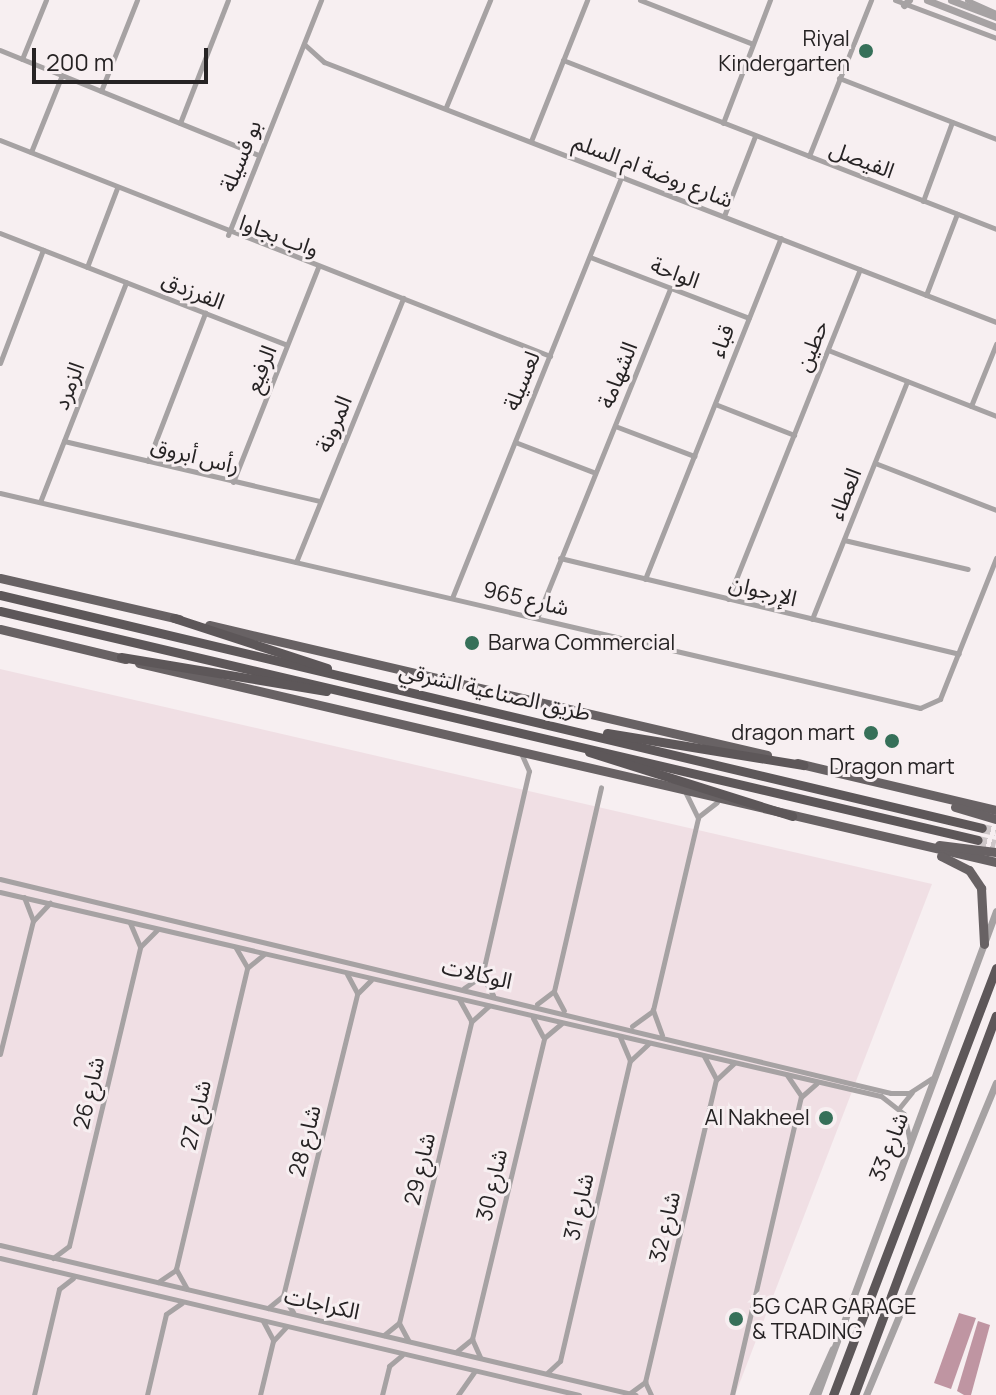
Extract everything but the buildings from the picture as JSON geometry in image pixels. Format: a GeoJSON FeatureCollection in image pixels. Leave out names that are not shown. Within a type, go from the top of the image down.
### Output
{"type":"FeatureCollection","features":[{"type":"Feature","properties":{"kind":"highway","name":"طريق الصناعية الشرقي"},"geometry":{"type":"LineString","coordinates":[[0,595],[595,733],[982,828]]}},
{"type":"Feature","properties":{"kind":"highway","name":"طريق الصناعية الشرقي"},"geometry":{"type":"LineString","coordinates":[[0,611],[978,840]]}},
{"type":"Feature","properties":{"kind":"highway"},"geometry":{"type":"LineString","coordinates":[[174,618],[353,678]]}},
{"type":"Feature","properties":{"kind":"highway"},"geometry":{"type":"LineString","coordinates":[[121,657],[350,693]]}},
{"type":"Feature","properties":{"kind":"highway"},"geometry":{"type":"LineString","coordinates":[[595,733],[803,765]]}},
{"type":"Feature","properties":{"kind":"highway"},"geometry":{"type":"LineString","coordinates":[[567,744],[792,816]]}},
{"type":"Feature","properties":{"kind":"highway","name":"شارع 33"},"geometry":{"type":"LineString","coordinates":[[833,1395],[996,968]]}},
{"type":"Feature","properties":{"kind":"highway"},"geometry":{"type":"LineString","coordinates":[[854,1395],[996,1016]]}},
{"type":"Feature","properties":{"kind":"main road","name":"طريق الصناعية الشرقي"},"geometry":{"type":"LineString","coordinates":[[0,578],[803,765]]}},
{"type":"Feature","properties":{"kind":"main road"},"geometry":{"type":"LineString","coordinates":[[0,629],[556,755],[717,802],[996,862]]}},
{"type":"Feature","properties":{"kind":"main road"},"geometry":{"type":"LineString","coordinates":[[803,765],[996,810]]}},
{"type":"Feature","properties":{"kind":"main road"},"geometry":{"type":"LineString","coordinates":[[911,791],[996,803]]}},
{"type":"Feature","properties":{"kind":"main road"},"geometry":{"type":"LineString","coordinates":[[911,791],[996,819]]}},
{"type":"Feature","properties":{"kind":"main road"},"geometry":{"type":"LineString","coordinates":[[896,840],[996,852]]}},
{"type":"Feature","properties":{"kind":"main road"},"geometry":{"type":"LineString","coordinates":[[896,840],[974,876],[986,904],[984,944]]}},
{"type":"Feature","properties":{"kind":"street"},"geometry":{"type":"LineString","coordinates":[[22,59],[46,0]]}},
{"type":"Feature","properties":{"kind":"street"},"geometry":{"type":"LineString","coordinates":[[101,91],[137,0]]}},
{"type":"Feature","properties":{"kind":"street"},"geometry":{"type":"LineString","coordinates":[[180,123],[228,0]]}},
{"type":"Feature","properties":{"kind":"street","name":"بو فسيلة"},"geometry":{"type":"LineString","coordinates":[[228,235],[321,0]]}},
{"type":"Feature","properties":{"kind":"street"},"geometry":{"type":"LineString","coordinates":[[446,107],[489,0]]}},
{"type":"Feature","properties":{"kind":"street"},"geometry":{"type":"LineString","coordinates":[[531,141],[587,0]]}},
{"type":"Feature","properties":{"kind":"street"},"geometry":{"type":"LineString","coordinates":[[640,0],[753,44]]}},
{"type":"Feature","properties":{"kind":"street"},"geometry":{"type":"LineString","coordinates":[[723,123],[770,0]]}},
{"type":"Feature","properties":{"kind":"street"},"geometry":{"type":"LineString","coordinates":[[895,0],[996,38]]}},
{"type":"Feature","properties":{"kind":"street"},"geometry":{"type":"LineString","coordinates":[[927,0],[996,27]]}},
{"type":"Feature","properties":{"kind":"street"},"geometry":{"type":"LineString","coordinates":[[951,0],[966,1],[995,12]]}},
{"type":"Feature","properties":{"kind":"street"},"geometry":{"type":"LineString","coordinates":[[809,156],[868,1]]}},
{"type":"Feature","properties":{"kind":"street","name":"شارع روضة ام السلم"},"geometry":{"type":"LineString","coordinates":[[304,44],[319,60],[996,322]]}},
{"type":"Feature","properties":{"kind":"street"},"geometry":{"type":"LineString","coordinates":[[0,50],[259,155]]}},
{"type":"Feature","properties":{"kind":"street","name":"الفيصل"},"geometry":{"type":"LineString","coordinates":[[563,60],[996,229]]}},
{"type":"Feature","properties":{"kind":"street"},"geometry":{"type":"LineString","coordinates":[[31,152],[62,75]]}},
{"type":"Feature","properties":{"kind":"street"},"geometry":{"type":"LineString","coordinates":[[839,78],[996,139]]}},
{"type":"Feature","properties":{"kind":"street"},"geometry":{"type":"LineString","coordinates":[[923,201],[952,122]]}},
{"type":"Feature","properties":{"kind":"street"},"geometry":{"type":"LineString","coordinates":[[724,216],[755,136]]}},
{"type":"Feature","properties":{"kind":"street","name":"واب بجاوا"},"geometry":{"type":"LineString","coordinates":[[0,140],[228,235],[403,298],[550,356]]}},
{"type":"Feature","properties":{"kind":"street","name":"لعسيلة"},"geometry":{"type":"LineString","coordinates":[[452,598],[622,176]]}},
{"type":"Feature","properties":{"kind":"street"},"geometry":{"type":"LineString","coordinates":[[87,267],[117,188]]}},
{"type":"Feature","properties":{"kind":"street"},"geometry":{"type":"LineString","coordinates":[[926,295],[957,214]]}},
{"type":"Feature","properties":{"kind":"street","name":"الفرزدق"},"geometry":{"type":"LineString","coordinates":[[0,233],[287,345]]}},
{"type":"Feature","properties":{"kind":"street","name":"قباء"},"geometry":{"type":"LineString","coordinates":[[645,579],[781,238]]}},
{"type":"Feature","properties":{"kind":"street"},"geometry":{"type":"LineString","coordinates":[[0,363],[43,250]]}},
{"type":"Feature","properties":{"kind":"street","name":"الواحة"},"geometry":{"type":"LineString","coordinates":[[590,257],[749,318]]}},
{"type":"Feature","properties":{"kind":"street","name":"الرفيع"},"geometry":{"type":"LineString","coordinates":[[233,482],[318,267]]}},
{"type":"Feature","properties":{"kind":"street","name":"حطين"},"geometry":{"type":"LineString","coordinates":[[728,599],[860,269]]}},
{"type":"Feature","properties":{"kind":"street","name":"الزمرد"},"geometry":{"type":"LineString","coordinates":[[40,502],[126,282]]}},
{"type":"Feature","properties":{"kind":"street","name":"الشهامة"},"geometry":{"type":"LineString","coordinates":[[537,618],[593,472],[615,426],[670,288]]}},
{"type":"Feature","properties":{"kind":"street","name":"المرونة"},"geometry":{"type":"LineString","coordinates":[[296,562],[403,298]]}},
{"type":"Feature","properties":{"kind":"street"},"geometry":{"type":"LineString","coordinates":[[148,461],[205,313]]}},
{"type":"Feature","properties":{"kind":"street"},"geometry":{"type":"LineString","coordinates":[[971,406],[996,344]]}},
{"type":"Feature","properties":{"kind":"street"},"geometry":{"type":"LineString","coordinates":[[828,350],[996,416]]}},
{"type":"Feature","properties":{"kind":"street","name":"العطاء"},"geometry":{"type":"LineString","coordinates":[[812,619],[907,381]]}},
{"type":"Feature","properties":{"kind":"street"},"geometry":{"type":"LineString","coordinates":[[715,404],[794,435]]}},
{"type":"Feature","properties":{"kind":"street"},"geometry":{"type":"LineString","coordinates":[[615,426],[694,456]]}},
{"type":"Feature","properties":{"kind":"street","name":"رأس أبروق"},"geometry":{"type":"LineString","coordinates":[[64,441],[319,501]]}},
{"type":"Feature","properties":{"kind":"street"},"geometry":{"type":"LineString","coordinates":[[515,442],[593,472]]}},
{"type":"Feature","properties":{"kind":"street"},"geometry":{"type":"LineString","coordinates":[[875,463],[996,510]]}},
{"type":"Feature","properties":{"kind":"street","name":"شارع 965"},"geometry":{"type":"LineString","coordinates":[[0,493],[920,708],[940,699],[996,558]]}},
{"type":"Feature","properties":{"kind":"street"},"geometry":{"type":"LineString","coordinates":[[844,540],[968,569]]}},
{"type":"Feature","properties":{"kind":"street","name":"الإرجوان"},"geometry":{"type":"LineString","coordinates":[[560,558],[959,654]]}},
{"type":"Feature","properties":{"kind":"street"},"geometry":{"type":"LineString","coordinates":[[493,995],[482,976],[529,771],[517,747]]}},
{"type":"Feature","properties":{"kind":"street"},"geometry":{"type":"LineString","coordinates":[[529,771],[556,755]]}},
{"type":"Feature","properties":{"kind":"street"},"geometry":{"type":"LineString","coordinates":[[564,1011],[554,991],[601,787]]}},
{"type":"Feature","properties":{"kind":"street"},"geometry":{"type":"LineString","coordinates":[[685,792],[698,818]]}},
{"type":"Feature","properties":{"kind":"street"},"geometry":{"type":"LineString","coordinates":[[662,1035],[653,1010],[698,818],[717,802]]}},
{"type":"Feature","properties":{"kind":"street","name":"الوكالات"},"geometry":{"type":"LineString","coordinates":[[0,879],[912,1092]]}},
{"type":"Feature","properties":{"kind":"street","name":"الوكالات"},"geometry":{"type":"LineString","coordinates":[[0,892],[818,1082],[900,1107]]}},
{"type":"Feature","properties":{"kind":"street"},"geometry":{"type":"LineString","coordinates":[[24,897],[33,921]]}},
{"type":"Feature","properties":{"kind":"street"},"geometry":{"type":"LineString","coordinates":[[0,1054],[33,921],[50,903]]}},
{"type":"Feature","properties":{"kind":"street","name":"شارع 33"},"geometry":{"type":"LineString","coordinates":[[817,1395],[995,917]]}},
{"type":"Feature","properties":{"kind":"street"},"geometry":{"type":"LineString","coordinates":[[128,922],[140,947],[158,929]]}},
{"type":"Feature","properties":{"kind":"street","name":"شارع 26"},"geometry":{"type":"LineString","coordinates":[[69,1246],[140,947]]}},
{"type":"Feature","properties":{"kind":"street"},"geometry":{"type":"LineString","coordinates":[[236,947],[247,968],[265,954]]}},
{"type":"Feature","properties":{"kind":"street","name":"شارع 27"},"geometry":{"type":"LineString","coordinates":[[176,1269],[247,968]]}},
{"type":"Feature","properties":{"kind":"street"},"geometry":{"type":"LineString","coordinates":[[345,973],[357,994],[372,979]]}},
{"type":"Feature","properties":{"kind":"street"},"geometry":{"type":"LineString","coordinates":[[464,988],[482,976]]}},
{"type":"Feature","properties":{"kind":"street"},"geometry":{"type":"LineString","coordinates":[[535,1005],[554,991]]}},
{"type":"Feature","properties":{"kind":"street","name":"شارع 28"},"geometry":{"type":"LineString","coordinates":[[283,1296],[357,994]]}},
{"type":"Feature","properties":{"kind":"street"},"geometry":{"type":"LineString","coordinates":[[458,999],[471,1022],[489,1006]]}},
{"type":"Feature","properties":{"kind":"street"},"geometry":{"type":"LineString","coordinates":[[630,1027],[653,1010]]}},
{"type":"Feature","properties":{"kind":"street"},"geometry":{"type":"LineString","coordinates":[[531,1016],[544,1038],[562,1023]]}},
{"type":"Feature","properties":{"kind":"street","name":"شارع 29"},"geometry":{"type":"LineString","coordinates":[[399,1323],[471,1022]]}},
{"type":"Feature","properties":{"kind":"street"},"geometry":{"type":"LineString","coordinates":[[620,1037],[630,1061],[649,1043]]}},
{"type":"Feature","properties":{"kind":"street","name":"شارع 30"},"geometry":{"type":"LineString","coordinates":[[472,1339],[544,1038]]}},
{"type":"Feature","properties":{"kind":"street"},"geometry":{"type":"LineString","coordinates":[[703,1056],[716,1080],[734,1063]]}},
{"type":"Feature","properties":{"kind":"street","name":"شارع 31"},"geometry":{"type":"LineString","coordinates":[[560,1361],[630,1061]]}},
{"type":"Feature","properties":{"kind":"street"},"geometry":{"type":"LineString","coordinates":[[910,1143],[900,1107],[937,1071]]}},
{"type":"Feature","properties":{"kind":"street"},"geometry":{"type":"LineString","coordinates":[[787,1075],[801,1097]]}},
{"type":"Feature","properties":{"kind":"street","name":"شارع 32"},"geometry":{"type":"LineString","coordinates":[[645,1382],[716,1080]]}},
{"type":"Feature","properties":{"kind":"street"},"geometry":{"type":"LineString","coordinates":[[732,1395],[801,1097],[818,1082]]}},
{"type":"Feature","properties":{"kind":"street"},"geometry":{"type":"LineString","coordinates":[[866,1395],[996,1083]]}},
{"type":"Feature","properties":{"kind":"street","name":"الكراجات"},"geometry":{"type":"LineString","coordinates":[[0,1245],[633,1394]]}},
{"type":"Feature","properties":{"kind":"street"},"geometry":{"type":"LineString","coordinates":[[52,1258],[69,1246],[78,1264]]}},
{"type":"Feature","properties":{"kind":"street","name":"الكراجات"},"geometry":{"type":"LineString","coordinates":[[0,1258],[579,1395]]}},
{"type":"Feature","properties":{"kind":"street"},"geometry":{"type":"LineString","coordinates":[[157,1282],[176,1269],[187,1289]]}},
{"type":"Feature","properties":{"kind":"street"},"geometry":{"type":"LineString","coordinates":[[48,1271],[59,1289]]}},
{"type":"Feature","properties":{"kind":"street"},"geometry":{"type":"LineString","coordinates":[[34,1395],[59,1289],[76,1277]]}},
{"type":"Feature","properties":{"kind":"street"},"geometry":{"type":"LineString","coordinates":[[155,1296],[166,1314]]}},
{"type":"Feature","properties":{"kind":"street"},"geometry":{"type":"LineString","coordinates":[[267,1308],[283,1296],[295,1314]]}},
{"type":"Feature","properties":{"kind":"street"},"geometry":{"type":"LineString","coordinates":[[147,1395],[166,1314],[183,1303]]}},
{"type":"Feature","properties":{"kind":"street"},"geometry":{"type":"LineString","coordinates":[[263,1321],[273,1341]]}},
{"type":"Feature","properties":{"kind":"street"},"geometry":{"type":"LineString","coordinates":[[383,1335],[399,1323],[409,1341]]}},
{"type":"Feature","properties":{"kind":"street"},"geometry":{"type":"LineString","coordinates":[[260,1395],[273,1341],[287,1327]]}},
{"type":"Feature","properties":{"kind":"street"},"geometry":{"type":"LineString","coordinates":[[456,1352],[472,1339],[480,1358]]}},
{"type":"Feature","properties":{"kind":"street"},"geometry":{"type":"LineString","coordinates":[[811,1395],[832,1348]]}},
{"type":"Feature","properties":{"kind":"street"},"geometry":{"type":"LineString","coordinates":[[380,1349],[389,1366]]}},
{"type":"Feature","properties":{"kind":"street"},"geometry":{"type":"LineString","coordinates":[[382,1395],[389,1366],[404,1354]]}},
{"type":"Feature","properties":{"kind":"street"},"geometry":{"type":"LineString","coordinates":[[546,1374],[560,1361],[570,1379]]}},
{"type":"Feature","properties":{"kind":"street"},"geometry":{"type":"LineString","coordinates":[[455,1366],[461,1383],[458,1395]]}},
{"type":"Feature","properties":{"kind":"street"},"geometry":{"type":"LineString","coordinates":[[461,1383],[475,1371]]}},
{"type":"Feature","properties":{"kind":"street"},"geometry":{"type":"LineString","coordinates":[[633,1394],[645,1382],[651,1395]]}},
{"type":"Feature","properties":{"kind":"street"},"geometry":{"type":"LineString","coordinates":[[542,1387],[547,1395]]}},
{"type":"Feature","properties":{"kind":"street"},"geometry":{"type":"LineString","coordinates":[[558,1395],[566,1392]]}},
{"type":"Feature","properties":{"kind":"shaded area"},"geometry":{"type":"Polygon","coordinates":[[[0,669],[932,884],[735,1395],[0,1395],[0,669]]]}},
{"type":"Feature","properties":{"kind":"shaded area"},"geometry":{"type":"Polygon","coordinates":[[[959,1313],[976,1318],[951,1389],[934,1383],[959,1313]]]}},
{"type":"Feature","properties":{"kind":"shaded area"},"geometry":{"type":"Polygon","coordinates":[[[978,1321],[990,1325],[971,1395],[964,1395],[957,1391],[978,1321]]]}},
{"type":"Feature","properties":{"kind":"tunnel"},"geometry":{"type":"LineString","coordinates":[[982,828],[996,831]]}},
{"type":"Feature","properties":{"kind":"tunnel"},"geometry":{"type":"LineString","coordinates":[[978,840],[996,844]]}},
{"type":"Feature","properties":{"kind":"place","name":"Riyal Kindergarten"},"geometry":{"type":"Point","coordinates":[866,51]}},
{"type":"Feature","properties":{"kind":"place","name":"Barwa Commercial"},"geometry":{"type":"Point","coordinates":[472,643]}},
{"type":"Feature","properties":{"kind":"place","name":"dragon mart"},"geometry":{"type":"Point","coordinates":[871,733]}},
{"type":"Feature","properties":{"kind":"place","name":"Dragon mart"},"geometry":{"type":"Point","coordinates":[892,741]}},
{"type":"Feature","properties":{"kind":"place","name":"Al Nakheel"},"geometry":{"type":"Point","coordinates":[826,1118]}},
{"type":"Feature","properties":{"kind":"place","name":"5G CAR GARAGE & TRADING"},"geometry":{"type":"Point","coordinates":[736,1319]}}]}
